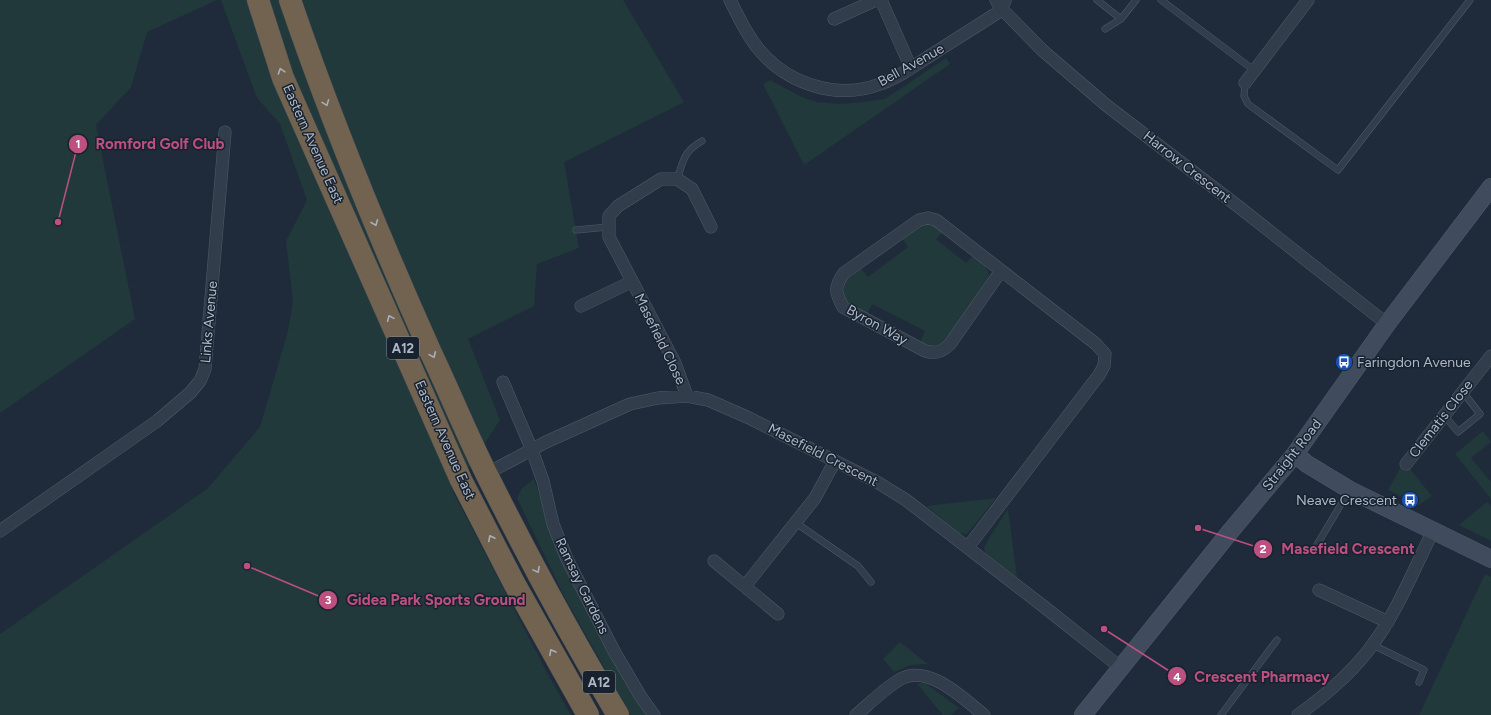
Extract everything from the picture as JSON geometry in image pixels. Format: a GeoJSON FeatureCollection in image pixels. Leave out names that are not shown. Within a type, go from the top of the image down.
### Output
{"type":"FeatureCollection","features":[{"type":"Feature","properties":{"kind":"highway","name":"Eastern Avenue East"},"geometry":{"type":"LineString","coordinates":[[258,0],[283,78],[461,480],[514,583],[588,715]]}},
{"type":"Feature","properties":{"kind":"highway","name":"Eastern Avenue East"},"geometry":{"type":"LineString","coordinates":[[290,0],[312,66],[389,258],[486,474],[579,650],[618,715]]}},
{"type":"Feature","properties":{"kind":"highway"},"geometry":{"type":"LineString","coordinates":[[579,650],[610,715]]}},
{"type":"Feature","properties":{"kind":"highway"},"geometry":{"type":"LineString","coordinates":[[571,686],[593,715]]}},
{"type":"Feature","properties":{"kind":"street","name":"Bell Avenue"},"geometry":{"type":"LineString","coordinates":[[730,0],[751,39],[760,52],[794,79],[822,88],[854,90],[880,84],[911,68],[997,13],[1001,2]]}},
{"type":"Feature","properties":{"kind":"street"},"geometry":{"type":"LineString","coordinates":[[834,19],[876,0]]}},
{"type":"Feature","properties":{"kind":"street"},"geometry":{"type":"LineString","coordinates":[[881,0],[911,68]]}},
{"type":"Feature","properties":{"kind":"street"},"geometry":{"type":"LineString","coordinates":[[1245,83],[1308,0]]}},
{"type":"Feature","properties":{"kind":"street","name":"Harrow Crescent"},"geometry":{"type":"LineString","coordinates":[[1001,2],[1042,50],[1106,105],[1228,198],[1387,324]]}},
{"type":"Feature","properties":{"kind":"street","name":"Links Avenue"},"geometry":{"type":"LineString","coordinates":[[0,531],[157,421],[190,393],[200,381],[205,369],[225,132]]}},
{"type":"Feature","properties":{"kind":"street"},"geometry":{"type":"LineString","coordinates":[[608,227],[609,216],[618,206],[661,179],[677,179],[692,189],[711,227]]}},
{"type":"Feature","properties":{"kind":"street","name":"Straight Road"},"geometry":{"type":"LineString","coordinates":[[1083,715],[1120,667],[1295,454],[1387,324],[1491,187]]}},
{"type":"Feature","properties":{"kind":"street","name":"Byron Way"},"geometry":{"type":"LineString","coordinates":[[968,547],[1099,375],[1104,366],[1105,354],[1101,348],[936,220],[928,218],[919,220],[844,273],[838,282],[836,295],[843,307],[925,351],[934,353],[943,351],[950,344],[1001,271]]}},
{"type":"Feature","properties":{"kind":"street","name":"Masefield Close"},"geometry":{"type":"LineString","coordinates":[[608,227],[609,237],[631,282],[675,363],[687,396]]}},
{"type":"Feature","properties":{"kind":"street","name":"Masefield Close"},"geometry":{"type":"LineString","coordinates":[[581,306],[631,282]]}},
{"type":"Feature","properties":{"kind":"street","name":"Clematis Close"},"geometry":{"type":"LineString","coordinates":[[1406,464],[1491,356]]}},
{"type":"Feature","properties":{"kind":"street","name":"Ramsay Gardens"},"geometry":{"type":"LineString","coordinates":[[503,382],[532,450],[553,524],[567,560],[614,651],[641,697],[654,715]]}},
{"type":"Feature","properties":{"kind":"street","name":"Masefield Crescent"},"geometry":{"type":"LineString","coordinates":[[486,474],[590,421],[630,404],[658,398],[687,396],[708,400],[730,408],[877,482],[906,500],[1120,667]]}},
{"type":"Feature","properties":{"kind":"street"},"geometry":{"type":"LineString","coordinates":[[1295,454],[1307,464],[1350,490],[1491,559]]}},
{"type":"Feature","properties":{"kind":"street"},"geometry":{"type":"LineString","coordinates":[[745,586],[815,498],[835,462]]}},
{"type":"Feature","properties":{"kind":"street"},"geometry":{"type":"LineString","coordinates":[[1298,715],[1322,698],[1346,675],[1373,644],[1388,622],[1433,531]]}},
{"type":"Feature","properties":{"kind":"street"},"geometry":{"type":"LineString","coordinates":[[714,561],[778,614]]}},
{"type":"Feature","properties":{"kind":"street"},"geometry":{"type":"LineString","coordinates":[[1319,590],[1388,622]]}},
{"type":"Feature","properties":{"kind":"street"},"geometry":{"type":"LineString","coordinates":[[856,715],[900,679],[914,675],[935,679],[984,715]]}},
{"type":"Feature","properties":{"kind":"lane"},"geometry":{"type":"LineString","coordinates":[[1097,0],[1121,18]]}},
{"type":"Feature","properties":{"kind":"lane"},"geometry":{"type":"LineString","coordinates":[[1105,29],[1121,18],[1136,0]]}},
{"type":"Feature","properties":{"kind":"lane"},"geometry":{"type":"LineString","coordinates":[[1161,0],[1255,71]]}},
{"type":"Feature","properties":{"kind":"lane"},"geometry":{"type":"LineString","coordinates":[[1245,83],[1244,96],[1248,104],[1338,170],[1470,0]]}},
{"type":"Feature","properties":{"kind":"lane"},"geometry":{"type":"LineString","coordinates":[[677,179],[685,154],[692,147],[702,141]]}},
{"type":"Feature","properties":{"kind":"lane"},"geometry":{"type":"LineString","coordinates":[[576,230],[608,227]]}},
{"type":"Feature","properties":{"kind":"lane"},"geometry":{"type":"LineString","coordinates":[[1444,415],[1458,432],[1480,414],[1463,392]]}},
{"type":"Feature","properties":{"kind":"lane"},"geometry":{"type":"LineString","coordinates":[[1315,548],[1350,490]]}},
{"type":"Feature","properties":{"kind":"lane"},"geometry":{"type":"LineString","coordinates":[[796,523],[858,566],[871,582]]}},
{"type":"Feature","properties":{"kind":"lane"},"geometry":{"type":"LineString","coordinates":[[1221,715],[1276,640]]}},
{"type":"Feature","properties":{"kind":"lane"},"geometry":{"type":"LineString","coordinates":[[1373,644],[1424,670],[1419,682]]}},
{"type":"Feature","properties":{"kind":"green space"},"geometry":{"type":"Polygon","coordinates":[[[0,0],[217,0],[147,32],[131,87],[96,125],[135,319],[0,413],[0,0]]]}},
{"type":"Feature","properties":{"kind":"green space"},"geometry":{"type":"Polygon","coordinates":[[[221,0],[623,0],[684,102],[564,162],[579,248],[537,264],[534,306],[468,339],[500,420],[453,492],[550,678],[571,715],[0,715],[0,634],[207,489],[260,427],[288,331],[293,302],[286,241],[307,200],[280,124],[257,98],[221,0]]]}},
{"type":"Feature","properties":{"kind":"green space"},"geometry":{"type":"Polygon","coordinates":[[[946,58],[950,64],[804,165],[763,84],[770,80],[804,98],[817,102],[840,104],[885,99],[946,58]]]}},
{"type":"Feature","properties":{"kind":"green space"},"geometry":{"type":"Polygon","coordinates":[[[928,222],[944,231],[936,239],[966,263],[974,255],[984,264],[989,276],[949,338],[941,345],[932,348],[920,343],[925,331],[872,304],[867,315],[845,301],[843,288],[843,284],[847,278],[860,267],[868,277],[908,247],[902,238],[922,223],[928,222]]]}},
{"type":"Feature","properties":{"kind":"green space"},"geometry":{"type":"Polygon","coordinates":[[[1483,431],[1491,442],[1471,458],[1491,482],[1491,499],[1455,454],[1483,431]]]}},
{"type":"Feature","properties":{"kind":"green space"},"geometry":{"type":"Polygon","coordinates":[[[1403,463],[1406,464],[1432,496],[1419,505],[1388,490],[1403,463]]]}},
{"type":"Feature","properties":{"kind":"green space"},"geometry":{"type":"Polygon","coordinates":[[[534,479],[557,549],[649,715],[631,715],[565,598],[517,498],[522,488],[534,479]]]}},
{"type":"Feature","properties":{"kind":"green space"},"geometry":{"type":"Polygon","coordinates":[[[996,498],[967,534],[959,533],[926,506],[996,498]]]}},
{"type":"Feature","properties":{"kind":"green space"},"geometry":{"type":"Polygon","coordinates":[[[1487,502],[1491,506],[1491,541],[1459,525],[1487,502]]]}},
{"type":"Feature","properties":{"kind":"green space"},"geometry":{"type":"Polygon","coordinates":[[[1008,509],[1017,578],[986,554],[984,548],[1008,509]]]}},
{"type":"Feature","properties":{"kind":"green space"},"geometry":{"type":"Polygon","coordinates":[[[1485,574],[1491,577],[1491,715],[1419,715],[1485,574]]]}},
{"type":"Feature","properties":{"kind":"green space"},"geometry":{"type":"Polygon","coordinates":[[[900,642],[928,664],[911,665],[894,672],[883,659],[900,642]]]}},
{"type":"Feature","properties":{"kind":"green space"},"geometry":{"type":"Polygon","coordinates":[[[917,684],[926,684],[959,708],[951,715],[943,715],[917,684]]]}},
{"type":"Feature","properties":{"kind":"place","name":"Romford Golf Club"},"geometry":{"type":"Point","coordinates":[58,222]}},
{"type":"Feature","properties":{"kind":"place","name":"Faringdon Avenue"},"geometry":{"type":"Point","coordinates":[1344,362]}},
{"type":"Feature","properties":{"kind":"place","name":"Neave Crescent"},"geometry":{"type":"Point","coordinates":[1410,500]}},
{"type":"Feature","properties":{"kind":"place","name":"Masefield Crescent"},"geometry":{"type":"Point","coordinates":[1198,528]}},
{"type":"Feature","properties":{"kind":"place","name":"Gidea Park Sports Ground"},"geometry":{"type":"Point","coordinates":[247,566]}},
{"type":"Feature","properties":{"kind":"place","name":"Crescent Pharmacy"},"geometry":{"type":"Point","coordinates":[1104,629]}}]}
